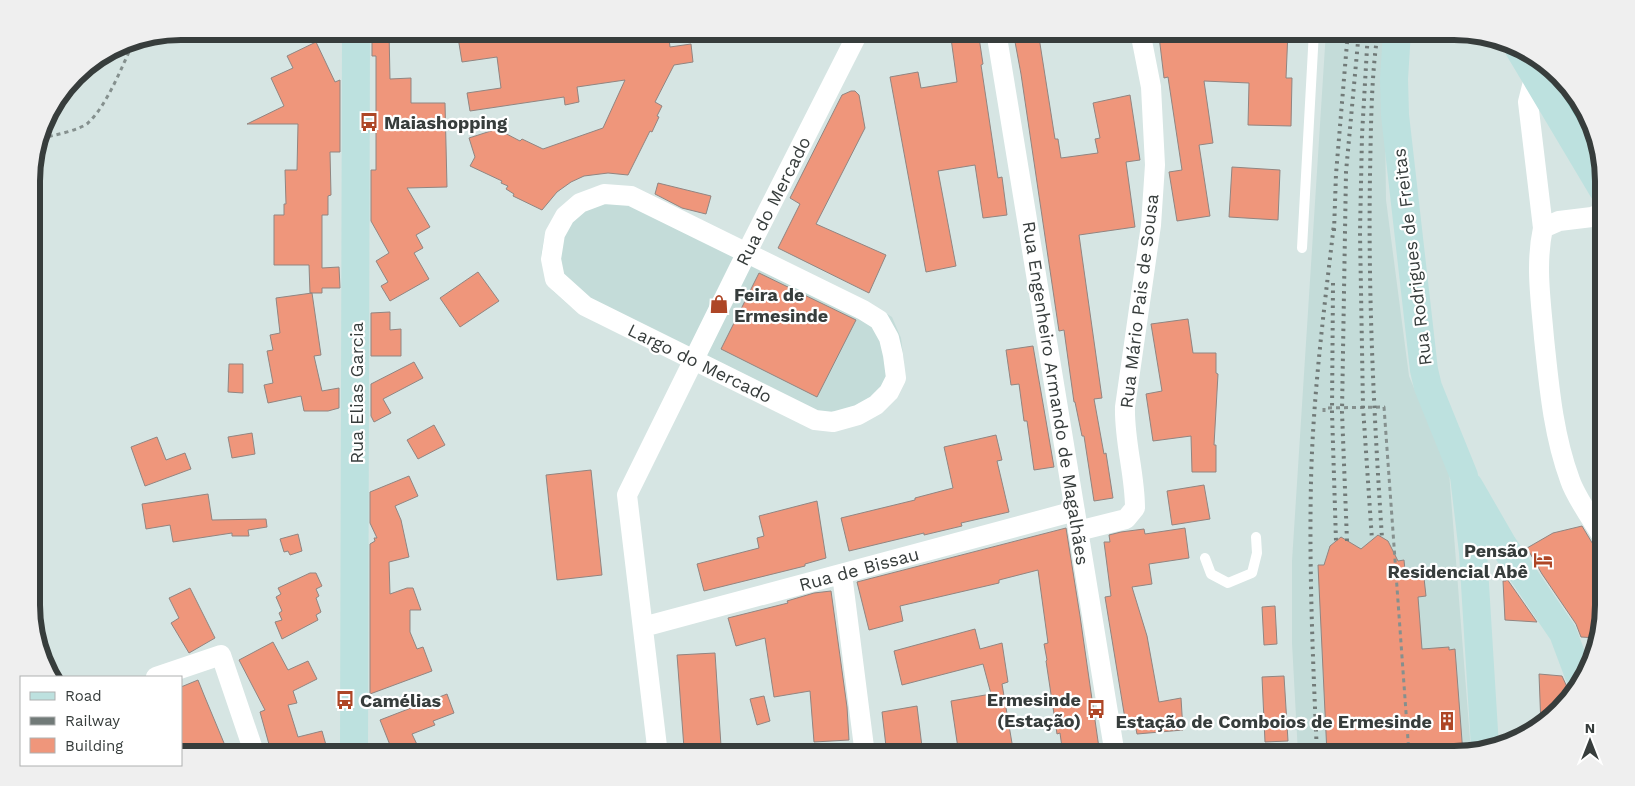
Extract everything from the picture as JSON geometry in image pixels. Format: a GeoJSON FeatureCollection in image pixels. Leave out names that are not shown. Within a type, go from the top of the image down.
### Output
{"type":"FeatureCollection","features":[{"type":"Feature","properties":{"kind":"main road","name":"Rua Elias Garcia"},"geometry":{"type":"LineString","coordinates":[[354,746],[356,40]]}},
{"type":"Feature","properties":{"kind":"main road","name":"Rua Rodrigues de Freitas"},"geometry":{"type":"LineString","coordinates":[[1396,40],[1394,70],[1395,115],[1424,370],[1430,394],[1464,476],[1503,544],[1563,633],[1578,671]]}},
{"type":"Feature","properties":{"kind":"main road"},"geometry":{"type":"LineString","coordinates":[[1527,61],[1593,160]]}},
{"type":"Feature","properties":{"kind":"main road","name":"Rua Rodrigues de Freitas"},"geometry":{"type":"LineString","coordinates":[[1464,476],[1473,552],[1485,742]]}},
{"type":"Feature","properties":{"kind":"main road"},"geometry":{"type":"LineString","coordinates":[[1473,552],[1479,546],[1486,543],[1503,544]]}},
{"type":"Feature","properties":{"kind":"street","name":"Rua do Mercado"},"geometry":{"type":"LineString","coordinates":[[657,746],[627,495],[854,40]]}},
{"type":"Feature","properties":{"kind":"street","name":"Rua Engenheiro Armando de Magalhães"},"geometry":{"type":"LineString","coordinates":[[997,40],[1114,746]]}},
{"type":"Feature","properties":{"kind":"street","name":"Rua Mário Pais de Sousa"},"geometry":{"type":"LineString","coordinates":[[1077,521],[1126,519],[1135,508],[1135,492],[1125,425],[1125,406],[1151,225],[1155,165],[1151,87],[1142,40]]}},
{"type":"Feature","properties":{"kind":"street"},"geometry":{"type":"LineString","coordinates":[[1535,74],[1528,102],[1543,228],[1538,277],[1547,366],[1560,448],[1570,482],[1595,524]]}},
{"type":"Feature","properties":{"kind":"street","name":"Largo do Mercado"},"geometry":{"type":"LineString","coordinates":[[604,194],[630,196],[746,254],[863,310],[879,320],[888,338],[893,355],[896,378],[888,392],[876,405],[858,415],[833,422],[815,420],[585,306],[555,279],[551,259],[555,234],[566,216],[580,202],[604,194]]}},
{"type":"Feature","properties":{"kind":"street"},"geometry":{"type":"LineString","coordinates":[[1543,228],[1559,221],[1595,216]]}},
{"type":"Feature","properties":{"kind":"street","name":"Rua de Bissau"},"geometry":{"type":"LineString","coordinates":[[643,627],[842,574],[1077,521]]}},
{"type":"Feature","properties":{"kind":"street"},"geometry":{"type":"LineString","coordinates":[[842,574],[864,746]]}},
{"type":"Feature","properties":{"kind":"street"},"geometry":{"type":"LineString","coordinates":[[159,676],[221,655],[251,746]]}},
{"type":"Feature","properties":{"kind":"lane"},"geometry":{"type":"LineString","coordinates":[[1302,248],[1314,40]]}},
{"type":"Feature","properties":{"kind":"lane"},"geometry":{"type":"LineString","coordinates":[[1205,558],[1210,574],[1228,583],[1252,574],[1257,553],[1256,538]]}},
{"type":"Feature","properties":{"kind":"path"},"geometry":{"type":"LineString","coordinates":[[48,137],[56,136],[88,124],[108,96],[130,50]]}},
{"type":"Feature","properties":{"kind":"path"},"geometry":{"type":"LineString","coordinates":[[1324,412],[1324,408],[1352,410],[1384,407],[1408,746]]}},
{"type":"Feature","properties":{"kind":"shaded area"},"geometry":{"type":"Polygon","coordinates":[[[1325,40],[1384,40],[1386,200],[1409,376],[1449,472],[1470,745],[1298,746],[1292,643],[1292,561],[1325,40]]]}},
{"type":"Feature","properties":{"kind":"shaded area"},"geometry":{"type":"Polygon","coordinates":[[[1552,79],[1566,95],[1583,124],[1574,119],[1552,79]]]}},
{"type":"Feature","properties":{"kind":"shaded area","name":"Feira de Ermesinde"},"geometry":{"type":"Polygon","coordinates":[[[611,186],[866,301],[892,317],[901,338],[904,362],[904,376],[895,400],[800,423],[597,323],[571,307],[553,291],[545,274],[541,255],[544,239],[549,226],[581,194],[592,188],[611,186]]]}},
{"type":"Feature","properties":{"kind":"building"},"geometry":{"type":"Polygon","coordinates":[[[372,40],[389,40],[390,79],[411,78],[411,103],[445,103],[447,187],[407,188],[430,227],[416,235],[423,248],[414,253],[429,279],[390,301],[381,286],[388,282],[376,261],[389,253],[371,221],[371,170],[376,170],[376,56],[372,56],[372,40]]]}},
{"type":"Feature","properties":{"kind":"building"},"geometry":{"type":"Polygon","coordinates":[[[458,40],[669,40],[670,47],[691,44],[693,62],[674,65],[655,102],[662,106],[657,116],[659,117],[628,175],[608,173],[584,176],[557,192],[542,210],[513,196],[514,194],[506,189],[508,186],[501,183],[502,181],[470,166],[475,157],[469,138],[497,129],[520,141],[522,139],[543,149],[603,128],[625,80],[577,87],[579,102],[565,105],[564,97],[470,111],[467,93],[501,88],[497,57],[462,62],[458,40]]]}},
{"type":"Feature","properties":{"kind":"building"},"geometry":{"type":"Polygon","coordinates":[[[951,40],[979,40],[983,64],[981,65],[998,178],[1002,177],[1007,215],[983,218],[975,165],[938,171],[956,266],[926,272],[890,77],[918,72],[921,88],[957,82],[951,40]]]}},
{"type":"Feature","properties":{"kind":"building"},"geometry":{"type":"Polygon","coordinates":[[[1015,40],[1039,40],[1055,139],[1058,139],[1061,158],[1098,153],[1095,139],[1100,138],[1093,103],[1130,95],[1140,160],[1126,162],[1135,227],[1079,235],[1102,398],[1094,399],[1104,454],[1106,453],[1113,498],[1094,501],[1084,436],[1082,436],[1074,402],[1064,330],[1059,331],[1015,40]]]}},
{"type":"Feature","properties":{"kind":"building"},"geometry":{"type":"Polygon","coordinates":[[[1159,40],[1288,40],[1286,78],[1292,78],[1291,126],[1248,125],[1249,83],[1204,81],[1213,143],[1199,145],[1210,216],[1177,221],[1169,172],[1182,170],[1168,77],[1164,78],[1159,40]]]}},
{"type":"Feature","properties":{"kind":"building"},"geometry":{"type":"Polygon","coordinates":[[[316,42],[335,82],[340,80],[340,152],[330,152],[331,195],[328,196],[328,215],[322,215],[322,268],[339,267],[340,288],[322,288],[322,293],[310,293],[309,265],[274,265],[274,215],[284,215],[284,204],[286,204],[285,170],[297,170],[298,124],[247,124],[284,106],[271,78],[293,68],[287,56],[316,42]]]}},
{"type":"Feature","properties":{"kind":"building"},"geometry":{"type":"Polygon","coordinates":[[[855,91],[859,95],[865,128],[816,224],[886,255],[869,293],[778,248],[800,204],[790,198],[842,95],[855,91]]]}},
{"type":"Feature","properties":{"kind":"building"},"geometry":{"type":"Polygon","coordinates":[[[1232,167],[1280,170],[1278,220],[1229,217],[1232,167]]]}},
{"type":"Feature","properties":{"kind":"building"},"geometry":{"type":"Polygon","coordinates":[[[658,183],[711,196],[706,214],[682,208],[655,194],[658,183]]]}},
{"type":"Feature","properties":{"kind":"building"},"geometry":{"type":"Polygon","coordinates":[[[478,272],[499,301],[460,327],[440,298],[478,272]]]}},
{"type":"Feature","properties":{"kind":"building"},"geometry":{"type":"Polygon","coordinates":[[[759,273],[856,320],[817,397],[721,349],[759,273]]]}},
{"type":"Feature","properties":{"kind":"building"},"geometry":{"type":"Polygon","coordinates":[[[312,293],[321,355],[314,356],[322,391],[339,388],[339,408],[328,411],[304,411],[301,396],[268,403],[264,385],[273,383],[267,351],[273,350],[270,335],[280,333],[276,298],[312,293]]]}},
{"type":"Feature","properties":{"kind":"building"},"geometry":{"type":"Polygon","coordinates":[[[390,312],[390,330],[401,329],[401,356],[371,356],[371,313],[390,312]]]}},
{"type":"Feature","properties":{"kind":"building"},"geometry":{"type":"Polygon","coordinates":[[[1188,319],[1193,353],[1216,353],[1216,373],[1218,374],[1214,445],[1216,445],[1216,472],[1192,472],[1191,436],[1153,441],[1146,394],[1162,391],[1151,324],[1188,319]]]}},
{"type":"Feature","properties":{"kind":"building"},"geometry":{"type":"Polygon","coordinates":[[[1033,346],[1054,467],[1034,470],[1027,421],[1024,421],[1019,384],[1011,385],[1006,350],[1033,346]]]}},
{"type":"Feature","properties":{"kind":"building"},"geometry":{"type":"Polygon","coordinates":[[[414,362],[423,378],[383,399],[391,413],[374,422],[371,416],[371,384],[414,362]]]}},
{"type":"Feature","properties":{"kind":"building"},"geometry":{"type":"Polygon","coordinates":[[[229,364],[243,364],[243,393],[228,392],[229,364]]]}},
{"type":"Feature","properties":{"kind":"building"},"geometry":{"type":"Polygon","coordinates":[[[434,425],[445,445],[418,459],[407,440],[434,425]]]}},
{"type":"Feature","properties":{"kind":"building"},"geometry":{"type":"Polygon","coordinates":[[[252,433],[255,454],[232,458],[228,437],[252,433]]]}},
{"type":"Feature","properties":{"kind":"building"},"geometry":{"type":"Polygon","coordinates":[[[996,435],[1002,460],[997,461],[1009,512],[961,523],[962,526],[849,551],[841,518],[915,500],[915,498],[953,488],[944,447],[996,435]]]}},
{"type":"Feature","properties":{"kind":"building"},"geometry":{"type":"Polygon","coordinates":[[[157,437],[166,460],[185,453],[191,469],[145,486],[131,447],[157,437]]]}},
{"type":"Feature","properties":{"kind":"building"},"geometry":{"type":"Polygon","coordinates":[[[591,470],[602,575],[557,580],[546,475],[591,470]]]}},
{"type":"Feature","properties":{"kind":"building"},"geometry":{"type":"Polygon","coordinates":[[[409,476],[418,496],[395,506],[401,520],[409,557],[389,562],[390,594],[407,588],[413,588],[421,610],[410,610],[410,632],[417,649],[423,647],[432,671],[370,694],[370,544],[375,541],[374,538],[377,538],[370,523],[370,492],[409,476]]]}},
{"type":"Feature","properties":{"kind":"building"},"geometry":{"type":"Polygon","coordinates":[[[1204,485],[1210,519],[1172,525],[1167,491],[1204,485]]]}},
{"type":"Feature","properties":{"kind":"building"},"geometry":{"type":"Polygon","coordinates":[[[208,494],[212,520],[266,519],[267,527],[248,530],[249,536],[232,536],[232,533],[173,542],[170,525],[146,529],[142,504],[208,494]]]}},
{"type":"Feature","properties":{"kind":"building"},"geometry":{"type":"Polygon","coordinates":[[[817,501],[826,558],[805,564],[805,566],[704,591],[697,564],[759,548],[757,538],[764,536],[759,516],[817,501]]]}},
{"type":"Feature","properties":{"kind":"building"},"geometry":{"type":"Polygon","coordinates":[[[1582,526],[1595,547],[1595,605],[1591,638],[1581,637],[1576,624],[1527,548],[1553,533],[1582,526]]]}},
{"type":"Feature","properties":{"kind":"building"},"geometry":{"type":"Polygon","coordinates":[[[1066,528],[1099,746],[1062,746],[1060,733],[1057,734],[1044,644],[1048,643],[1038,570],[999,580],[999,583],[900,606],[903,621],[869,630],[857,582],[1066,528]]]}},
{"type":"Feature","properties":{"kind":"building"},"geometry":{"type":"Polygon","coordinates":[[[1185,528],[1189,558],[1149,564],[1152,584],[1132,587],[1147,636],[1159,702],[1181,698],[1183,730],[1137,734],[1135,724],[1126,725],[1105,597],[1111,596],[1104,542],[1110,542],[1109,535],[1121,532],[1144,529],[1145,534],[1185,528]]]}},
{"type":"Feature","properties":{"kind":"building"},"geometry":{"type":"Polygon","coordinates":[[[298,534],[302,551],[290,555],[288,551],[284,552],[280,539],[298,534]]]}},
{"type":"Feature","properties":{"kind":"building"},"geometry":{"type":"Polygon","coordinates":[[[1378,535],[1388,541],[1398,561],[1404,560],[1405,570],[1423,569],[1426,596],[1418,597],[1422,649],[1449,647],[1449,650],[1455,649],[1462,746],[1327,746],[1318,565],[1324,565],[1330,546],[1341,537],[1361,549],[1378,535]]]}},
{"type":"Feature","properties":{"kind":"building"},"geometry":{"type":"Polygon","coordinates":[[[310,573],[316,573],[322,586],[316,589],[319,596],[316,598],[321,612],[316,615],[318,620],[282,639],[275,622],[282,620],[279,613],[282,611],[276,597],[281,594],[278,588],[310,573]]]}},
{"type":"Feature","properties":{"kind":"building"},"geometry":{"type":"Polygon","coordinates":[[[1507,579],[1537,622],[1505,620],[1503,581],[1507,579]]]}},
{"type":"Feature","properties":{"kind":"building"},"geometry":{"type":"Polygon","coordinates":[[[190,588],[215,638],[189,653],[171,623],[179,618],[169,598],[190,588]]]}},
{"type":"Feature","properties":{"kind":"building"},"geometry":{"type":"Polygon","coordinates":[[[831,591],[847,707],[849,740],[814,742],[810,691],[774,697],[765,638],[736,646],[728,618],[788,603],[787,601],[814,593],[831,591]]]}},
{"type":"Feature","properties":{"kind":"building"},"geometry":{"type":"Polygon","coordinates":[[[1275,606],[1277,644],[1264,645],[1262,607],[1275,606]]]}},
{"type":"Feature","properties":{"kind":"building"},"geometry":{"type":"Polygon","coordinates":[[[975,629],[980,649],[1002,643],[1008,682],[1002,684],[1012,746],[958,746],[951,701],[991,694],[983,664],[902,685],[894,651],[975,629]]]}},
{"type":"Feature","properties":{"kind":"building"},"geometry":{"type":"Polygon","coordinates":[[[273,642],[288,670],[308,661],[317,679],[293,691],[297,703],[288,705],[298,737],[322,731],[326,746],[269,746],[260,712],[265,710],[239,660],[273,642]]]}},
{"type":"Feature","properties":{"kind":"building"},"geometry":{"type":"Polygon","coordinates":[[[715,653],[721,746],[684,746],[677,655],[715,653]]]}},
{"type":"Feature","properties":{"kind":"building"},"geometry":{"type":"Polygon","coordinates":[[[1539,674],[1562,676],[1568,688],[1554,705],[1541,716],[1539,674]]]}},
{"type":"Feature","properties":{"kind":"building"},"geometry":{"type":"Polygon","coordinates":[[[1284,676],[1288,741],[1265,742],[1262,677],[1284,676]]]}},
{"type":"Feature","properties":{"kind":"building"},"geometry":{"type":"Polygon","coordinates":[[[198,680],[225,746],[183,746],[182,687],[198,680]]]}},
{"type":"Feature","properties":{"kind":"building"},"geometry":{"type":"Polygon","coordinates":[[[447,694],[454,713],[433,721],[435,725],[412,734],[418,746],[390,746],[380,720],[447,694]]]}},
{"type":"Feature","properties":{"kind":"building"},"geometry":{"type":"Polygon","coordinates":[[[764,696],[770,721],[757,725],[750,699],[764,696]]]}},
{"type":"Feature","properties":{"kind":"building"},"geometry":{"type":"Polygon","coordinates":[[[917,706],[922,746],[886,746],[882,712],[917,706]]]}},
{"type":"Feature","properties":{"kind":"railway"},"geometry":{"type":"LineString","coordinates":[[1334,231],[1336,174],[1347,40]]}},
{"type":"Feature","properties":{"kind":"railway"},"geometry":{"type":"LineString","coordinates":[[1347,541],[1342,412],[1346,172],[1358,40]]}},
{"type":"Feature","properties":{"kind":"railway"},"geometry":{"type":"LineString","coordinates":[[1367,40],[1362,135],[1360,233],[1363,407],[1372,540]]}},
{"type":"Feature","properties":{"kind":"railway"},"geometry":{"type":"LineString","coordinates":[[1377,40],[1372,103],[1370,266],[1374,402],[1382,538]]}},
{"type":"Feature","properties":{"kind":"railway"},"geometry":{"type":"LineString","coordinates":[[1317,746],[1311,584],[1312,449],[1323,320],[1334,224]]}},
{"type":"Feature","properties":{"kind":"railway"},"geometry":{"type":"LineString","coordinates":[[1333,283],[1332,412],[1336,541]]}},
{"type":"Feature","properties":{"kind":"place","name":"Maiashopping"},"geometry":{"type":"Point","coordinates":[369,122]}},
{"type":"Feature","properties":{"kind":"place","name":"Feira de Ermesinde"},"geometry":{"type":"Point","coordinates":[719,304]}},
{"type":"Feature","properties":{"kind":"place","name":"Pensão Residencial Abê"},"geometry":{"type":"Point","coordinates":[1543,560]}},
{"type":"Feature","properties":{"kind":"place","name":"Camélias"},"geometry":{"type":"Point","coordinates":[345,700]}},
{"type":"Feature","properties":{"kind":"place","name":"Ermesinde (Estação)"},"geometry":{"type":"Point","coordinates":[1096,709]}},
{"type":"Feature","properties":{"kind":"place","name":"Estação de Comboios de Ermesinde"},"geometry":{"type":"Point","coordinates":[1447,721]}}]}
